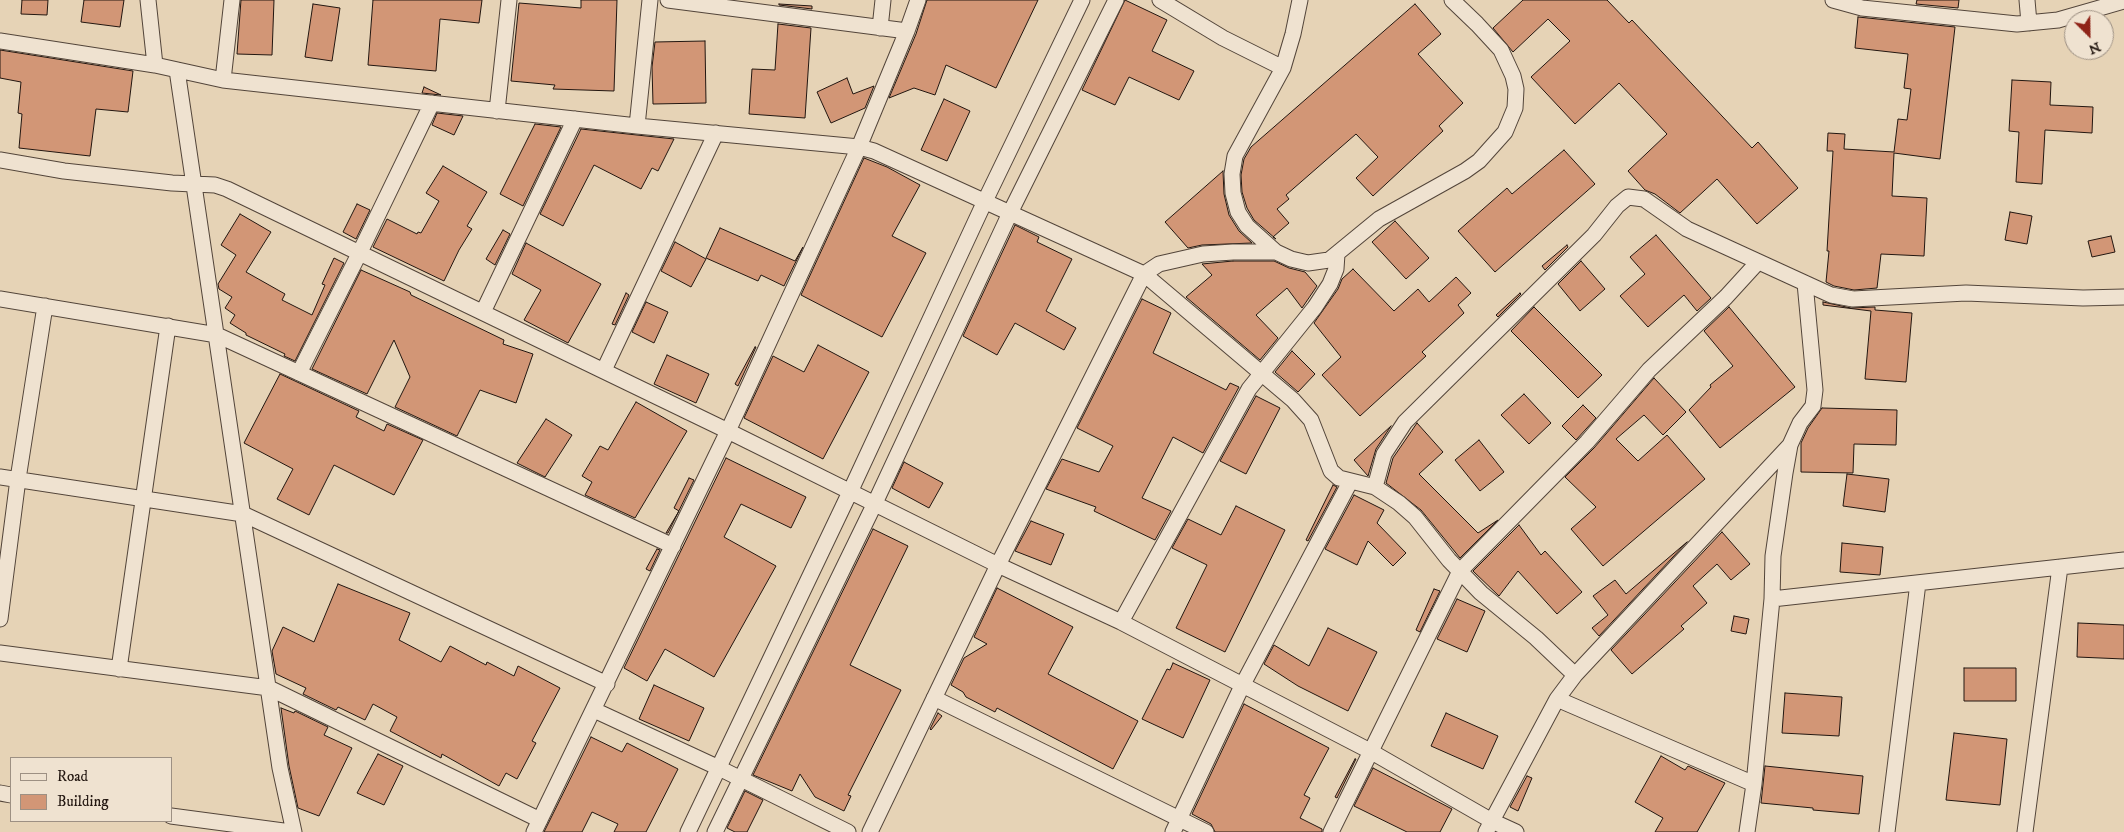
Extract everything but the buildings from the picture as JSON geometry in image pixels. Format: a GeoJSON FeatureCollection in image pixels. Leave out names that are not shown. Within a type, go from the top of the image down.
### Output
{"type":"FeatureCollection","features":[{"type":"Feature","properties":{"kind":"street"},"geometry":{"type":"LineString","coordinates":[[148,0],[155,65]]}},
{"type":"Feature","properties":{"kind":"street"},"geometry":{"type":"LineString","coordinates":[[223,80],[232,0]]}},
{"type":"Feature","properties":{"kind":"street"},"geometry":{"type":"LineString","coordinates":[[497,111],[508,0]]}},
{"type":"Feature","properties":{"kind":"street"},"geometry":{"type":"LineString","coordinates":[[637,126],[650,0]]}},
{"type":"Feature","properties":{"kind":"street"},"geometry":{"type":"LineString","coordinates":[[668,0],[907,31]]}},
{"type":"Feature","properties":{"kind":"street"},"geometry":{"type":"LineString","coordinates":[[880,28],[883,0]]}},
{"type":"Feature","properties":{"kind":"street"},"geometry":{"type":"LineString","coordinates":[[0,653],[268,688],[537,826],[673,546],[859,147],[918,0]]}},
{"type":"Feature","properties":{"kind":"street"},"geometry":{"type":"LineString","coordinates":[[688,832],[850,492],[985,201],[1082,0]]}},
{"type":"Feature","properties":{"kind":"street"},"geometry":{"type":"LineString","coordinates":[[715,832],[742,780],[875,503],[1010,213],[1116,0]]}},
{"type":"Feature","properties":{"kind":"street"},"geometry":{"type":"LineString","coordinates":[[1160,0],[1223,38],[1283,68]]}},
{"type":"Feature","properties":{"kind":"street"},"geometry":{"type":"LineString","coordinates":[[1300,0],[1283,68],[1235,156],[1232,174],[1233,193],[1238,212],[1247,226],[1276,252],[1291,259],[1308,263],[1329,260],[1379,219],[1479,161],[1505,132],[1515,108],[1516,89],[1514,76],[1500,50],[1452,0]]}},
{"type":"Feature","properties":{"kind":"street"},"geometry":{"type":"LineString","coordinates":[[1833,0],[1872,9],[1984,21],[2029,23],[2058,20],[2124,1]]}},
{"type":"Feature","properties":{"kind":"street"},"geometry":{"type":"LineString","coordinates":[[2027,0],[2029,23]]}},
{"type":"Feature","properties":{"kind":"street"},"geometry":{"type":"LineString","coordinates":[[0,41],[155,65],[223,80],[637,126],[859,147],[874,151],[1144,274],[1293,400],[1311,420],[1331,471],[1339,478],[1375,487],[1400,503],[1415,517],[1448,560],[1481,593],[1536,638],[1575,675]]}},
{"type":"Feature","properties":{"kind":"street"},"geometry":{"type":"LineString","coordinates":[[172,816],[292,832],[280,768],[177,70]]}},
{"type":"Feature","properties":{"kind":"street"},"geometry":{"type":"LineString","coordinates":[[299,373],[432,103]]}},
{"type":"Feature","properties":{"kind":"street"},"geometry":{"type":"LineString","coordinates":[[483,312],[575,119]]}},
{"type":"Feature","properties":{"kind":"street"},"geometry":{"type":"LineString","coordinates":[[604,370],[716,133]]}},
{"type":"Feature","properties":{"kind":"street"},"geometry":{"type":"LineString","coordinates":[[0,160],[74,172],[172,183],[215,185],[227,189],[728,430],[998,566],[1121,622],[1370,751],[1489,827],[1516,832]]}},
{"type":"Feature","properties":{"kind":"street"},"geometry":{"type":"LineString","coordinates":[[1375,487],[1384,454],[1405,422],[1594,235],[1623,200],[1635,197],[1644,199],[1687,229],[1831,295],[1854,299],[1966,292],[2083,298],[2124,297]]}},
{"type":"Feature","properties":{"kind":"street"},"geometry":{"type":"LineString","coordinates":[[870,832],[998,566],[1144,274],[1159,264],[1203,254],[1276,252]]}},
{"type":"Feature","properties":{"kind":"street"},"geometry":{"type":"LineString","coordinates":[[1121,622],[1248,390],[1315,307],[1336,269],[1337,254]]}},
{"type":"Feature","properties":{"kind":"street"},"geometry":{"type":"LineString","coordinates":[[1331,832],[1460,572],[1587,442],[1649,370],[1726,297],[1758,262]]}},
{"type":"Feature","properties":{"kind":"street"},"geometry":{"type":"LineString","coordinates":[[1747,832],[1754,784],[1772,599],[1773,556],[1790,445],[1800,423],[1813,406],[1815,390],[1805,283]]}},
{"type":"Feature","properties":{"kind":"street"},"geometry":{"type":"LineString","coordinates":[[0,299],[217,335],[673,546]]}},
{"type":"Feature","properties":{"kind":"street"},"geometry":{"type":"LineString","coordinates":[[0,618],[18,479],[45,306]]}},
{"type":"Feature","properties":{"kind":"street"},"geometry":{"type":"LineString","coordinates":[[119,669],[168,326]]}},
{"type":"Feature","properties":{"kind":"street"},"geometry":{"type":"LineString","coordinates":[[1489,827],[1557,699],[1575,675],[1790,445]]}},
{"type":"Feature","properties":{"kind":"street"},"geometry":{"type":"LineString","coordinates":[[0,476],[243,514],[607,684]]}},
{"type":"Feature","properties":{"kind":"street"},"geometry":{"type":"LineString","coordinates":[[1176,826],[1242,686],[1350,482]]}},
{"type":"Feature","properties":{"kind":"street"},"geometry":{"type":"LineString","coordinates":[[1772,599],[2124,560]]}},
{"type":"Feature","properties":{"kind":"street"},"geometry":{"type":"LineString","coordinates":[[2025,832],[2060,567]]}},
{"type":"Feature","properties":{"kind":"street"},"geometry":{"type":"LineString","coordinates":[[1887,832],[1918,583]]}},
{"type":"Feature","properties":{"kind":"street"},"geometry":{"type":"LineString","coordinates":[[934,698],[1176,826],[1206,832]]}},
{"type":"Feature","properties":{"kind":"street"},"geometry":{"type":"LineString","coordinates":[[1557,699],[1754,784]]}},
{"type":"Feature","properties":{"kind":"street"},"geometry":{"type":"LineString","coordinates":[[594,710],[720,768],[848,832]]}}]}
